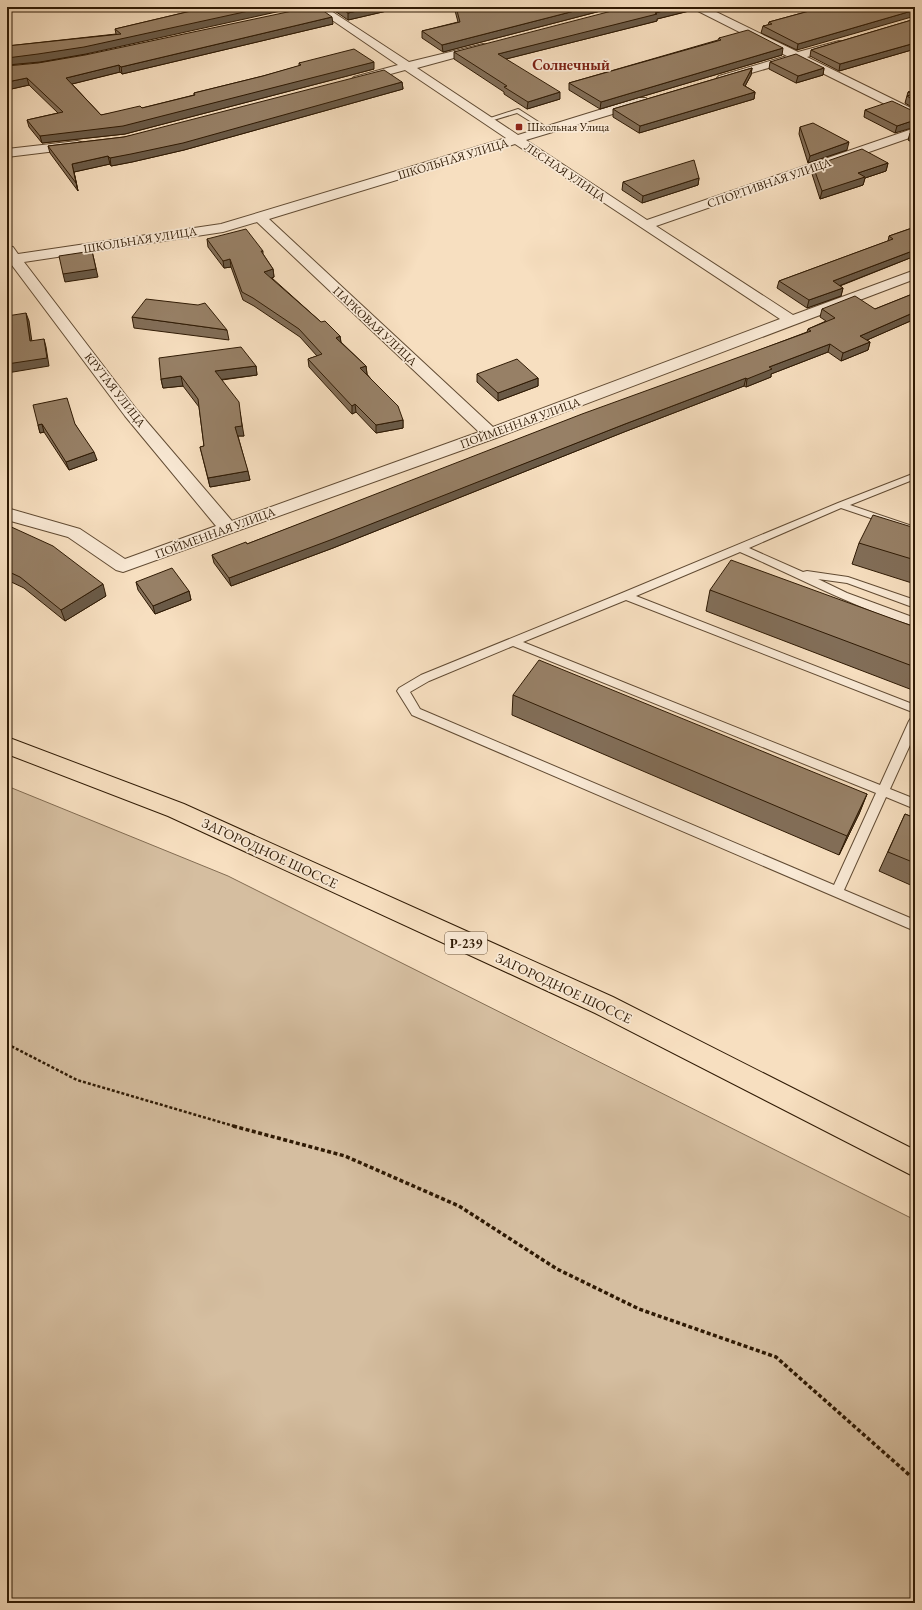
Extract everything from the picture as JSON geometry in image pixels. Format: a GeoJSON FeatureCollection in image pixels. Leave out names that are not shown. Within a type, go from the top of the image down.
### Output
{"type":"FeatureCollection","features":[{"type":"Feature","properties":{"kind":"highway","name":"ЗАГОРОДНОЕ ШОССЕ"},"geometry":{"type":"LineString","coordinates":[[7,745],[176,810],[604,1006],[915,1164]]}},
{"type":"Feature","properties":{"kind":"street"},"geometry":{"type":"LineString","coordinates":[[698,7],[915,115]]}},
{"type":"Feature","properties":{"kind":"street","name":"ЛЕСНАЯ УЛИЦА"},"geometry":{"type":"LineString","coordinates":[[317,8],[793,321]]}},
{"type":"Feature","properties":{"kind":"street"},"geometry":{"type":"LineString","coordinates":[[714,80],[848,41]]}},
{"type":"Feature","properties":{"kind":"street"},"geometry":{"type":"LineString","coordinates":[[346,82],[491,45]]}},
{"type":"Feature","properties":{"kind":"street","name":"ШКОЛЬНАЯ УЛИЦА"},"geometry":{"type":"LineString","coordinates":[[10,256],[223,228],[655,98]]}},
{"type":"Feature","properties":{"kind":"street","name":"СПОРТИВНАЯ УЛИЦА"},"geometry":{"type":"LineString","coordinates":[[645,225],[915,132]]}},
{"type":"Feature","properties":{"kind":"street"},"geometry":{"type":"LineString","coordinates":[[7,153],[85,144]]}},
{"type":"Feature","properties":{"kind":"street","name":"ПАРКОВАЯ УЛИЦА"},"geometry":{"type":"LineString","coordinates":[[259,217],[490,434]]}},
{"type":"Feature","properties":{"kind":"street","name":"КРУТАЯ УЛИЦА"},"geometry":{"type":"LineString","coordinates":[[10,256],[131,412],[228,528]]}},
{"type":"Feature","properties":{"kind":"street","name":"ПОЙМЕННАЯ УЛИЦА"},"geometry":{"type":"LineString","coordinates":[[7,514],[74,533],[123,566],[490,434],[915,274]]}},
{"type":"Feature","properties":{"kind":"lane"},"geometry":{"type":"LineString","coordinates":[[487,120],[518,111],[548,130]]}},
{"type":"Feature","properties":{"kind":"lane"},"geometry":{"type":"LineString","coordinates":[[915,476],[841,505],[626,596],[425,678],[403,691],[416,712],[915,926]]}},
{"type":"Feature","properties":{"kind":"lane"},"geometry":{"type":"LineString","coordinates":[[841,505],[915,530]]}},
{"type":"Feature","properties":{"kind":"lane"},"geometry":{"type":"LineString","coordinates":[[740,548],[796,572],[843,596],[915,622]]}},
{"type":"Feature","properties":{"kind":"lane"},"geometry":{"type":"LineString","coordinates":[[796,572],[848,580],[915,604]]}},
{"type":"Feature","properties":{"kind":"lane"},"geometry":{"type":"LineString","coordinates":[[626,596],[915,709]]}},
{"type":"Feature","properties":{"kind":"lane"},"geometry":{"type":"LineString","coordinates":[[512,642],[915,804]]}},
{"type":"Feature","properties":{"kind":"lane"},"geometry":{"type":"LineString","coordinates":[[837,892],[915,721]]}},
{"type":"Feature","properties":{"kind":"path"},"geometry":{"type":"LineString","coordinates":[[7,1044],[77,1080],[224,1124],[345,1156],[459,1206],[556,1269],[639,1309],[776,1357],[915,1480]]}},
{"type":"Feature","properties":{"kind":"shaded area"},"geometry":{"type":"Polygon","coordinates":[[[7,786],[228,876],[915,1220],[915,1603],[7,1603],[7,786]]]}},
{"type":"Feature","properties":{"kind":"building"},"geometry":{"type":"Polygon","coordinates":[[[208,7],[267,7],[84,47],[7,58],[7,46],[121,34],[115,29],[208,7]]]}},
{"type":"Feature","properties":{"kind":"building"},"geometry":{"type":"Polygon","coordinates":[[[311,7],[318,7],[332,17],[121,67],[119,65],[66,78],[101,115],[140,106],[142,108],[195,95],[194,93],[263,76],[301,65],[299,63],[354,49],[374,62],[123,126],[40,136],[27,120],[63,112],[27,78],[7,82],[7,66],[38,63],[85,55],[311,7]]]}},
{"type":"Feature","properties":{"kind":"building"},"geometry":{"type":"Polygon","coordinates":[[[338,7],[375,7],[348,13],[338,7]]]}},
{"type":"Feature","properties":{"kind":"building"},"geometry":{"type":"Polygon","coordinates":[[[456,7],[590,7],[442,45],[422,31],[460,22],[456,7]]]}},
{"type":"Feature","properties":{"kind":"building"},"geometry":{"type":"Polygon","coordinates":[[[627,7],[678,7],[655,13],[657,14],[498,54],[560,92],[528,102],[504,87],[507,86],[454,52],[627,7]]]}},
{"type":"Feature","properties":{"kind":"building"},"geometry":{"type":"Polygon","coordinates":[[[824,7],[915,7],[915,10],[798,44],[763,26],[772,24],[769,22],[824,7]]]}},
{"type":"Feature","properties":{"kind":"building"},"geometry":{"type":"Polygon","coordinates":[[[915,19],[915,43],[840,64],[811,50],[915,19]]]}},
{"type":"Feature","properties":{"kind":"building"},"geometry":{"type":"Polygon","coordinates":[[[748,30],[783,48],[601,102],[569,83],[721,40],[719,38],[748,30]]]}},
{"type":"Feature","properties":{"kind":"building"},"geometry":{"type":"Polygon","coordinates":[[[796,54],[824,68],[798,76],[770,62],[796,54]]]}},
{"type":"Feature","properties":{"kind":"building"},"geometry":{"type":"Polygon","coordinates":[[[752,68],[743,85],[755,92],[640,126],[613,109],[752,68]]]}},
{"type":"Feature","properties":{"kind":"building"},"geometry":{"type":"Polygon","coordinates":[[[384,70],[402,82],[183,143],[72,164],[76,183],[48,146],[124,137],[384,70]]]}},
{"type":"Feature","properties":{"kind":"building"},"geometry":{"type":"Polygon","coordinates":[[[915,90],[915,101],[907,96],[913,94],[908,92],[915,90]]]}},
{"type":"Feature","properties":{"kind":"building"},"geometry":{"type":"Polygon","coordinates":[[[892,101],[915,112],[915,120],[897,126],[865,110],[892,101]]]}},
{"type":"Feature","properties":{"kind":"building"},"geometry":{"type":"Polygon","coordinates":[[[813,123],[849,142],[810,156],[800,127],[813,123]]]}},
{"type":"Feature","properties":{"kind":"building"},"geometry":{"type":"Polygon","coordinates":[[[862,149],[888,163],[858,173],[865,177],[822,191],[813,166],[862,149]]]}},
{"type":"Feature","properties":{"kind":"building"},"geometry":{"type":"Polygon","coordinates":[[[694,160],[699,178],[643,196],[623,182],[694,160]]]}},
{"type":"Feature","properties":{"kind":"building"},"geometry":{"type":"Polygon","coordinates":[[[915,227],[915,250],[833,281],[843,288],[809,300],[779,281],[893,239],[889,236],[915,227]]]}},
{"type":"Feature","properties":{"kind":"building"},"geometry":{"type":"Polygon","coordinates":[[[246,229],[263,251],[261,251],[273,269],[264,272],[321,322],[325,321],[340,336],[336,338],[366,366],[360,368],[398,406],[403,420],[376,425],[355,404],[352,406],[308,359],[322,354],[299,329],[242,292],[230,259],[223,261],[207,239],[246,229]]]}},
{"type":"Feature","properties":{"kind":"building"},"geometry":{"type":"Polygon","coordinates":[[[92,251],[96,269],[63,274],[59,256],[92,251]]]}},
{"type":"Feature","properties":{"kind":"building"},"geometry":{"type":"Polygon","coordinates":[[[915,293],[915,312],[860,336],[870,342],[843,353],[830,344],[769,367],[772,369],[747,379],[746,378],[625,424],[333,539],[229,578],[212,555],[246,542],[247,544],[582,414],[811,331],[808,329],[835,318],[822,309],[855,296],[875,309],[915,293]]]}},
{"type":"Feature","properties":{"kind":"building"},"geometry":{"type":"Polygon","coordinates":[[[146,299],[198,305],[205,303],[227,330],[132,317],[146,299]]]}},
{"type":"Feature","properties":{"kind":"building"},"geometry":{"type":"Polygon","coordinates":[[[26,313],[30,341],[44,339],[47,358],[7,364],[7,316],[26,313]]]}},
{"type":"Feature","properties":{"kind":"building"},"geometry":{"type":"Polygon","coordinates":[[[241,347],[256,366],[215,371],[239,402],[242,426],[235,427],[248,471],[208,478],[200,447],[204,446],[198,399],[181,376],[161,379],[159,358],[241,347]]]}},
{"type":"Feature","properties":{"kind":"building"},"geometry":{"type":"Polygon","coordinates":[[[517,359],[538,378],[498,393],[477,374],[517,359]]]}},
{"type":"Feature","properties":{"kind":"building"},"geometry":{"type":"Polygon","coordinates":[[[67,398],[75,424],[94,452],[66,462],[42,424],[38,425],[33,405],[67,398]]]}},
{"type":"Feature","properties":{"kind":"building"},"geometry":{"type":"Polygon","coordinates":[[[873,515],[915,528],[915,560],[859,543],[873,515]]]}},
{"type":"Feature","properties":{"kind":"building"},"geometry":{"type":"Polygon","coordinates":[[[7,525],[53,546],[103,584],[61,610],[20,577],[7,571],[7,525]]]}},
{"type":"Feature","properties":{"kind":"building"},"geometry":{"type":"Polygon","coordinates":[[[731,560],[915,627],[915,667],[710,590],[731,560]]]}},
{"type":"Feature","properties":{"kind":"building"},"geometry":{"type":"Polygon","coordinates":[[[172,568],[189,591],[153,606],[136,582],[172,568]]]}},
{"type":"Feature","properties":{"kind":"building"},"geometry":{"type":"Polygon","coordinates":[[[539,660],[867,794],[847,836],[513,695],[539,660]]]}},
{"type":"Feature","properties":{"kind":"building"},"geometry":{"type":"Polygon","coordinates":[[[905,814],[915,818],[915,863],[888,852],[905,814]]]}},
{"type":"Feature","properties":{"kind":"place","name":"Школьная Улица"},"geometry":{"type":"Point","coordinates":[519,127]}},
{"type":"Feature","properties":{"kind":"district","name":"Солнечный"},"geometry":{"type":"Point","coordinates":[571,65]}}]}
